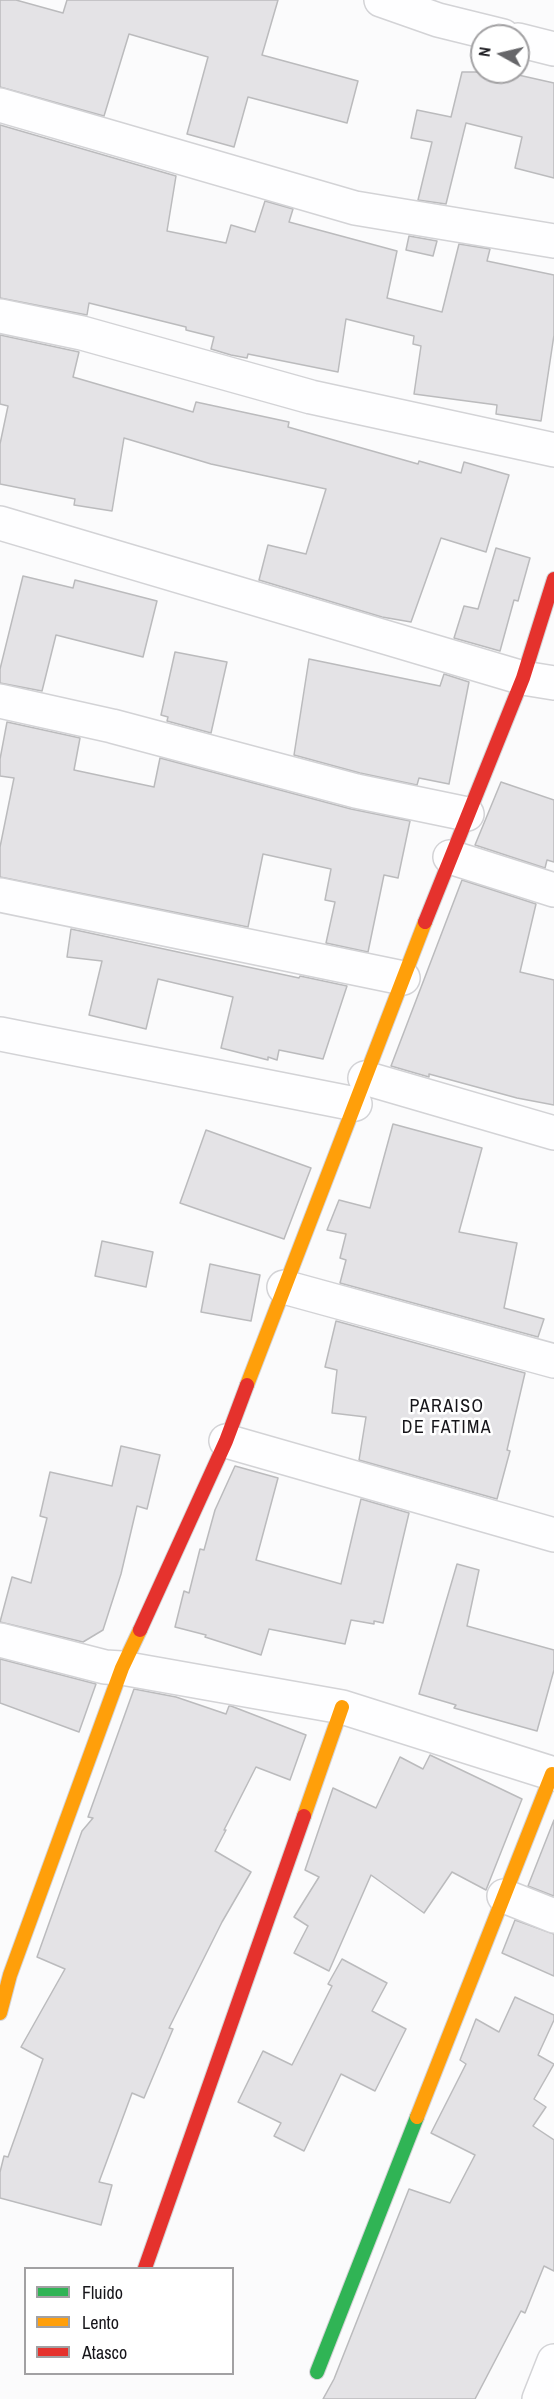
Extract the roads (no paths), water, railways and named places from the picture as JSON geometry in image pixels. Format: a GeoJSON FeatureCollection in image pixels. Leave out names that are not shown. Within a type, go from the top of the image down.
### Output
{"type":"FeatureCollection","features":[{"type":"Feature","properties":{"kind":"street"},"geometry":{"type":"LineString","coordinates":[[381,0],[438,20],[470,28]]}},
{"type":"Feature","properties":{"kind":"street"},"geometry":{"type":"LineString","coordinates":[[530,43],[554,49]]}},
{"type":"Feature","properties":{"kind":"street"},"geometry":{"type":"LineString","coordinates":[[0,105],[355,208],[554,242]]}},
{"type":"Feature","properties":{"kind":"street"},"geometry":{"type":"LineString","coordinates":[[0,315],[82,333],[311,397],[554,450]]}},
{"type":"Feature","properties":{"kind":"street"},"geometry":{"type":"LineString","coordinates":[[0,523],[539,681]]}},
{"type":"Feature","properties":{"kind":"street"},"geometry":{"type":"LineString","coordinates":[[0,2013],[5,1974],[122,1668],[226,1441],[467,814],[539,681],[554,579]]}},
{"type":"Feature","properties":{"kind":"street"},"geometry":{"type":"LineString","coordinates":[[0,700],[112,726],[356,791],[467,814]]}},
{"type":"Feature","properties":{"kind":"street"},"geometry":{"type":"LineString","coordinates":[[450,857],[554,890]]}},
{"type":"Feature","properties":{"kind":"street"},"geometry":{"type":"LineString","coordinates":[[0,895],[403,978]]}},
{"type":"Feature","properties":{"kind":"street"},"geometry":{"type":"LineString","coordinates":[[0,1034],[360,1091],[554,1133]]}},
{"type":"Feature","properties":{"kind":"street"},"geometry":{"type":"LineString","coordinates":[[284,1287],[554,1361]]}},
{"type":"Feature","properties":{"kind":"street"},"geometry":{"type":"LineString","coordinates":[[226,1441],[554,1535]]}},
{"type":"Feature","properties":{"kind":"street"},"geometry":{"type":"LineString","coordinates":[[0,1640],[105,1667],[122,1668],[342,1707],[553,1774],[317,2372]]}},
{"type":"Feature","properties":{"kind":"street"},"geometry":{"type":"LineString","coordinates":[[145,2267],[342,1707]]}},
{"type":"Feature","properties":{"kind":"street"},"geometry":{"type":"LineString","coordinates":[[504,1896],[554,1916]]}},
{"type":"Feature","properties":{"kind":"street"},"geometry":{"type":"LineString","coordinates":[[539,2399],[554,2361]]}},
{"type":"Feature","properties":{"kind":"district","name":"PARAISO DE FATIMA"},"geometry":{"type":"Point","coordinates":[447,1417]}}]}
